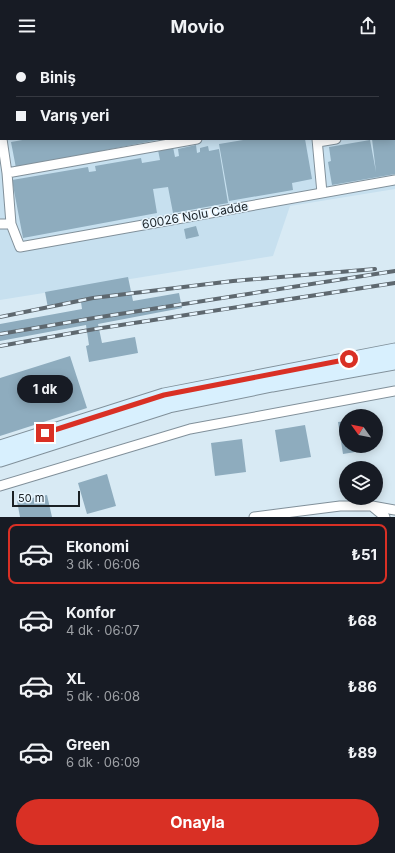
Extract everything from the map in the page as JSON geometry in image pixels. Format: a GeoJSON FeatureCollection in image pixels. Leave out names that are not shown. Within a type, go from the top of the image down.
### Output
{"type":"FeatureCollection","features":[{"type":"Feature","properties":{"kind":"street"},"geometry":{"type":"LineString","coordinates":[[0,224],[11,224],[7,173],[2,140]]}},
{"type":"Feature","properties":{"kind":"street"},"geometry":{"type":"LineString","coordinates":[[7,173],[191,140]]}},
{"type":"Feature","properties":{"kind":"street"},"geometry":{"type":"LineString","coordinates":[[318,140],[322,193]]}},
{"type":"Feature","properties":{"kind":"street","name":"60026 Nolu Cadde"},"geometry":{"type":"LineString","coordinates":[[11,224],[20,247],[395,180]]}},
{"type":"Feature","properties":{"kind":"street"},"geometry":{"type":"LineString","coordinates":[[0,447],[164,395],[395,350]]}},
{"type":"Feature","properties":{"kind":"street"},"geometry":{"type":"LineString","coordinates":[[0,460],[169,406],[272,385],[395,363]]}},
{"type":"Feature","properties":{"kind":"street"},"geometry":{"type":"LineString","coordinates":[[0,486],[190,429],[395,391]]}},
{"type":"Feature","properties":{"kind":"street"},"geometry":{"type":"LineString","coordinates":[[254,517],[340,506],[372,506],[395,510]]}},
{"type":"Feature","properties":{"kind":"street"},"geometry":{"type":"LineString","coordinates":[[372,506],[385,517]]}},
{"type":"Feature","properties":{"kind":"shaded area"},"geometry":{"type":"Polygon","coordinates":[[[0,140],[395,140],[395,189],[290,206],[273,256],[0,300],[0,140]]]}},
{"type":"Feature","properties":{"kind":"building"},"geometry":{"type":"Polygon","coordinates":[[[22,140],[157,140],[16,168],[11,142],[22,140]]]}},
{"type":"Feature","properties":{"kind":"building"},"geometry":{"type":"Polygon","coordinates":[[[243,140],[305,140],[312,179],[292,183],[293,190],[229,201],[219,144],[243,140]]]}},
{"type":"Feature","properties":{"kind":"building"},"geometry":{"type":"Polygon","coordinates":[[[370,140],[376,172],[372,140],[395,140],[395,174],[332,185],[328,162],[331,161],[329,147],[370,140]]]}},
{"type":"Feature","properties":{"kind":"building"},"geometry":{"type":"Polygon","coordinates":[[[196,145],[197,153],[200,152],[200,148],[208,146],[209,151],[219,149],[228,203],[173,213],[168,187],[153,189],[157,213],[23,238],[12,180],[88,167],[89,172],[96,171],[95,166],[141,158],[142,163],[160,160],[158,150],[173,147],[175,157],[179,156],[178,149],[196,145]]]}},
{"type":"Feature","properties":{"kind":"building"},"geometry":{"type":"Polygon","coordinates":[[[196,226],[199,236],[186,239],[184,229],[196,226]]]}},
{"type":"Feature","properties":{"kind":"building"},"geometry":{"type":"Polygon","coordinates":[[[128,277],[133,301],[179,293],[182,308],[98,324],[102,343],[135,337],[138,353],[89,362],[86,346],[89,345],[86,325],[0,341],[0,324],[82,309],[81,302],[48,308],[45,292],[128,277]]]}},
{"type":"Feature","properties":{"kind":"building"},"geometry":{"type":"Polygon","coordinates":[[[70,356],[87,408],[0,436],[0,378],[70,356]]]}},
{"type":"Feature","properties":{"kind":"building"},"geometry":{"type":"Polygon","coordinates":[[[305,425],[311,457],[280,462],[275,430],[305,425]]]}},
{"type":"Feature","properties":{"kind":"building"},"geometry":{"type":"Polygon","coordinates":[[[242,439],[246,472],[215,476],[211,443],[242,439]]]}},
{"type":"Feature","properties":{"kind":"building"},"geometry":{"type":"Polygon","coordinates":[[[107,474],[116,506],[87,514],[78,483],[107,474]]]}},
{"type":"Feature","properties":{"kind":"building"},"geometry":{"type":"Polygon","coordinates":[[[47,495],[52,517],[20,517],[17,501],[47,495]]]}},
{"type":"Feature","properties":{"kind":"railway"},"geometry":{"type":"LineString","coordinates":[[0,317],[93,298],[233,281],[375,269]]}},
{"type":"Feature","properties":{"kind":"railway"},"geometry":{"type":"LineString","coordinates":[[0,334],[395,271]]}},
{"type":"Feature","properties":{"kind":"railway"},"geometry":{"type":"LineString","coordinates":[[0,346],[95,329],[395,283]]}},
{"type":"Feature","properties":{"kind":"route"},"geometry":{"type":"LineString","coordinates":[[45,433],[164,395],[349,359]]}}]}
